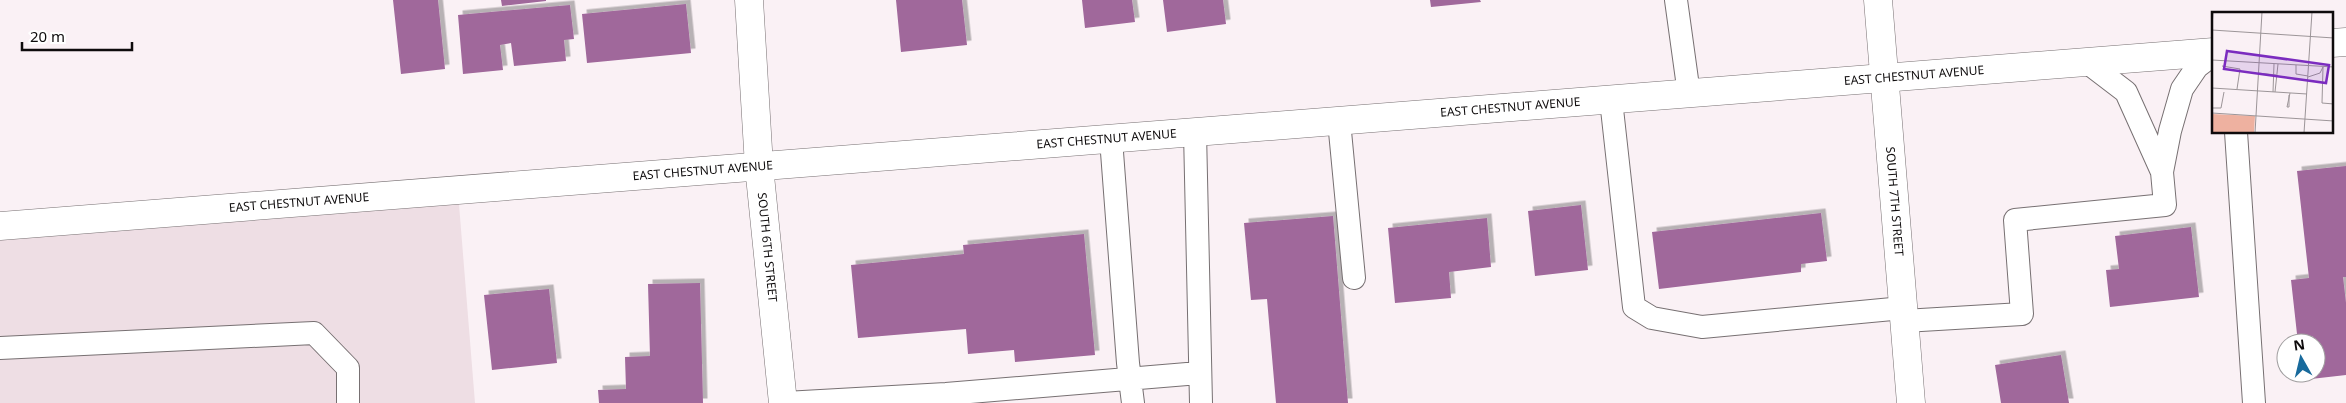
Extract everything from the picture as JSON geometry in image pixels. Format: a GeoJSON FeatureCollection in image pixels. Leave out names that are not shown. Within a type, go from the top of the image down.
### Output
{"type":"FeatureCollection","features":[{"type":"Feature","properties":{"kind":"street","name":"SOUTH 6TH STREET"},"geometry":{"type":"LineString","coordinates":[[748,0],[760,166],[784,403]]}},
{"type":"Feature","properties":{"kind":"street","name":"SOUTH 7TH STREET"},"geometry":{"type":"LineString","coordinates":[[1878,0],[1911,403]]}},
{"type":"Feature","properties":{"kind":"street","name":"EAST CHESTNUT AVENUE"},"geometry":{"type":"LineString","coordinates":[[0,226],[2212,53]]}},
{"type":"Feature","properties":{"kind":"lane"},"geometry":{"type":"LineString","coordinates":[[1676,0],[1689,94]]}},
{"type":"Feature","properties":{"kind":"lane"},"geometry":{"type":"LineString","coordinates":[[1612,100],[1634,307],[1652,318],[1702,327],[1903,314],[2022,314],[2015,220],[2165,204],[2162,172],[2170,131],[2182,89],[2196,67],[2212,55]]}},
{"type":"Feature","properties":{"kind":"lane"},"geometry":{"type":"LineString","coordinates":[[2088,63],[2126,92],[2162,172]]}},
{"type":"Feature","properties":{"kind":"lane"},"geometry":{"type":"LineString","coordinates":[[1340,121],[1354,278]]}},
{"type":"Feature","properties":{"kind":"lane"},"geometry":{"type":"LineString","coordinates":[[1195,132],[1199,231],[1199,373],[1201,403]]}},
{"type":"Feature","properties":{"kind":"lane"},"geometry":{"type":"LineString","coordinates":[[2236,134],[2254,403]]}},
{"type":"Feature","properties":{"kind":"lane"},"geometry":{"type":"LineString","coordinates":[[1111,138],[1129,377],[1133,403]]}},
{"type":"Feature","properties":{"kind":"lane"},"geometry":{"type":"LineString","coordinates":[[0,348],[314,333],[348,368],[348,403]]}},
{"type":"Feature","properties":{"kind":"lane"},"geometry":{"type":"LineString","coordinates":[[784,403],[946,394],[1129,377],[1199,373]]}},
{"type":"Feature","properties":{"kind":"shaded area"},"geometry":{"type":"Polygon","coordinates":[[[458,192],[475,403],[0,403],[0,227],[458,192]]]}},
{"type":"Feature","properties":{"kind":"building"},"geometry":{"type":"Polygon","coordinates":[[[393,0],[438,0],[445,69],[401,74],[393,0]]]}},
{"type":"Feature","properties":{"kind":"building"},"geometry":{"type":"Polygon","coordinates":[[[501,0],[546,0],[546,1],[502,6],[501,0]]]}},
{"type":"Feature","properties":{"kind":"building"},"geometry":{"type":"Polygon","coordinates":[[[896,0],[962,0],[967,45],[901,52],[896,0]]]}},
{"type":"Feature","properties":{"kind":"building"},"geometry":{"type":"Polygon","coordinates":[[[1082,0],[1132,0],[1135,22],[1085,28],[1082,0]]]}},
{"type":"Feature","properties":{"kind":"building"},"geometry":{"type":"Polygon","coordinates":[[[1163,0],[1223,0],[1226,24],[1167,32],[1163,0]]]}},
{"type":"Feature","properties":{"kind":"building"},"geometry":{"type":"Polygon","coordinates":[[[1430,0],[1480,0],[1481,2],[1431,7],[1430,0]]]}},
{"type":"Feature","properties":{"kind":"building"},"geometry":{"type":"Polygon","coordinates":[[[686,4],[691,53],[587,63],[582,14],[686,4]]]}},
{"type":"Feature","properties":{"kind":"building"},"geometry":{"type":"Polygon","coordinates":[[[570,5],[574,39],[564,40],[566,61],[514,66],[511,43],[500,45],[503,70],[463,74],[458,15],[570,5]]]}},
{"type":"Feature","properties":{"kind":"building"},"geometry":{"type":"Polygon","coordinates":[[[2346,166],[2346,277],[2343,277],[2346,303],[2346,375],[2326,377],[2326,333],[2297,333],[2291,280],[2309,278],[2297,171],[2346,166]]]}},
{"type":"Feature","properties":{"kind":"building"},"geometry":{"type":"Polygon","coordinates":[[[1581,205],[1588,270],[1535,276],[1528,211],[1581,205]]]}},
{"type":"Feature","properties":{"kind":"building"},"geometry":{"type":"Polygon","coordinates":[[[1821,213],[1827,261],[1801,264],[1801,272],[1659,289],[1652,232],[1821,213]]]}},
{"type":"Feature","properties":{"kind":"building"},"geometry":{"type":"Polygon","coordinates":[[[1333,216],[1348,403],[1276,403],[1267,299],[1251,300],[1244,223],[1333,216]]]}},
{"type":"Feature","properties":{"kind":"building"},"geometry":{"type":"Polygon","coordinates":[[[1487,218],[1491,267],[1449,272],[1451,298],[1395,303],[1388,228],[1487,218]]]}},
{"type":"Feature","properties":{"kind":"building"},"geometry":{"type":"Polygon","coordinates":[[[2191,227],[2199,297],[2110,307],[2106,270],[2119,269],[2115,236],[2191,227]]]}},
{"type":"Feature","properties":{"kind":"building"},"geometry":{"type":"Polygon","coordinates":[[[1084,234],[1095,355],[1015,362],[1014,350],[968,354],[966,329],[858,338],[851,265],[964,254],[963,245],[1084,234]]]}},
{"type":"Feature","properties":{"kind":"building"},"geometry":{"type":"Polygon","coordinates":[[[700,283],[703,403],[599,403],[598,390],[626,389],[625,357],[650,356],[648,284],[700,283]]]}},
{"type":"Feature","properties":{"kind":"building"},"geometry":{"type":"Polygon","coordinates":[[[549,289],[557,363],[492,370],[484,295],[549,289]]]}},
{"type":"Feature","properties":{"kind":"building"},"geometry":{"type":"Polygon","coordinates":[[[2061,355],[2069,403],[2001,403],[1995,365],[2061,355]]]}}]}
